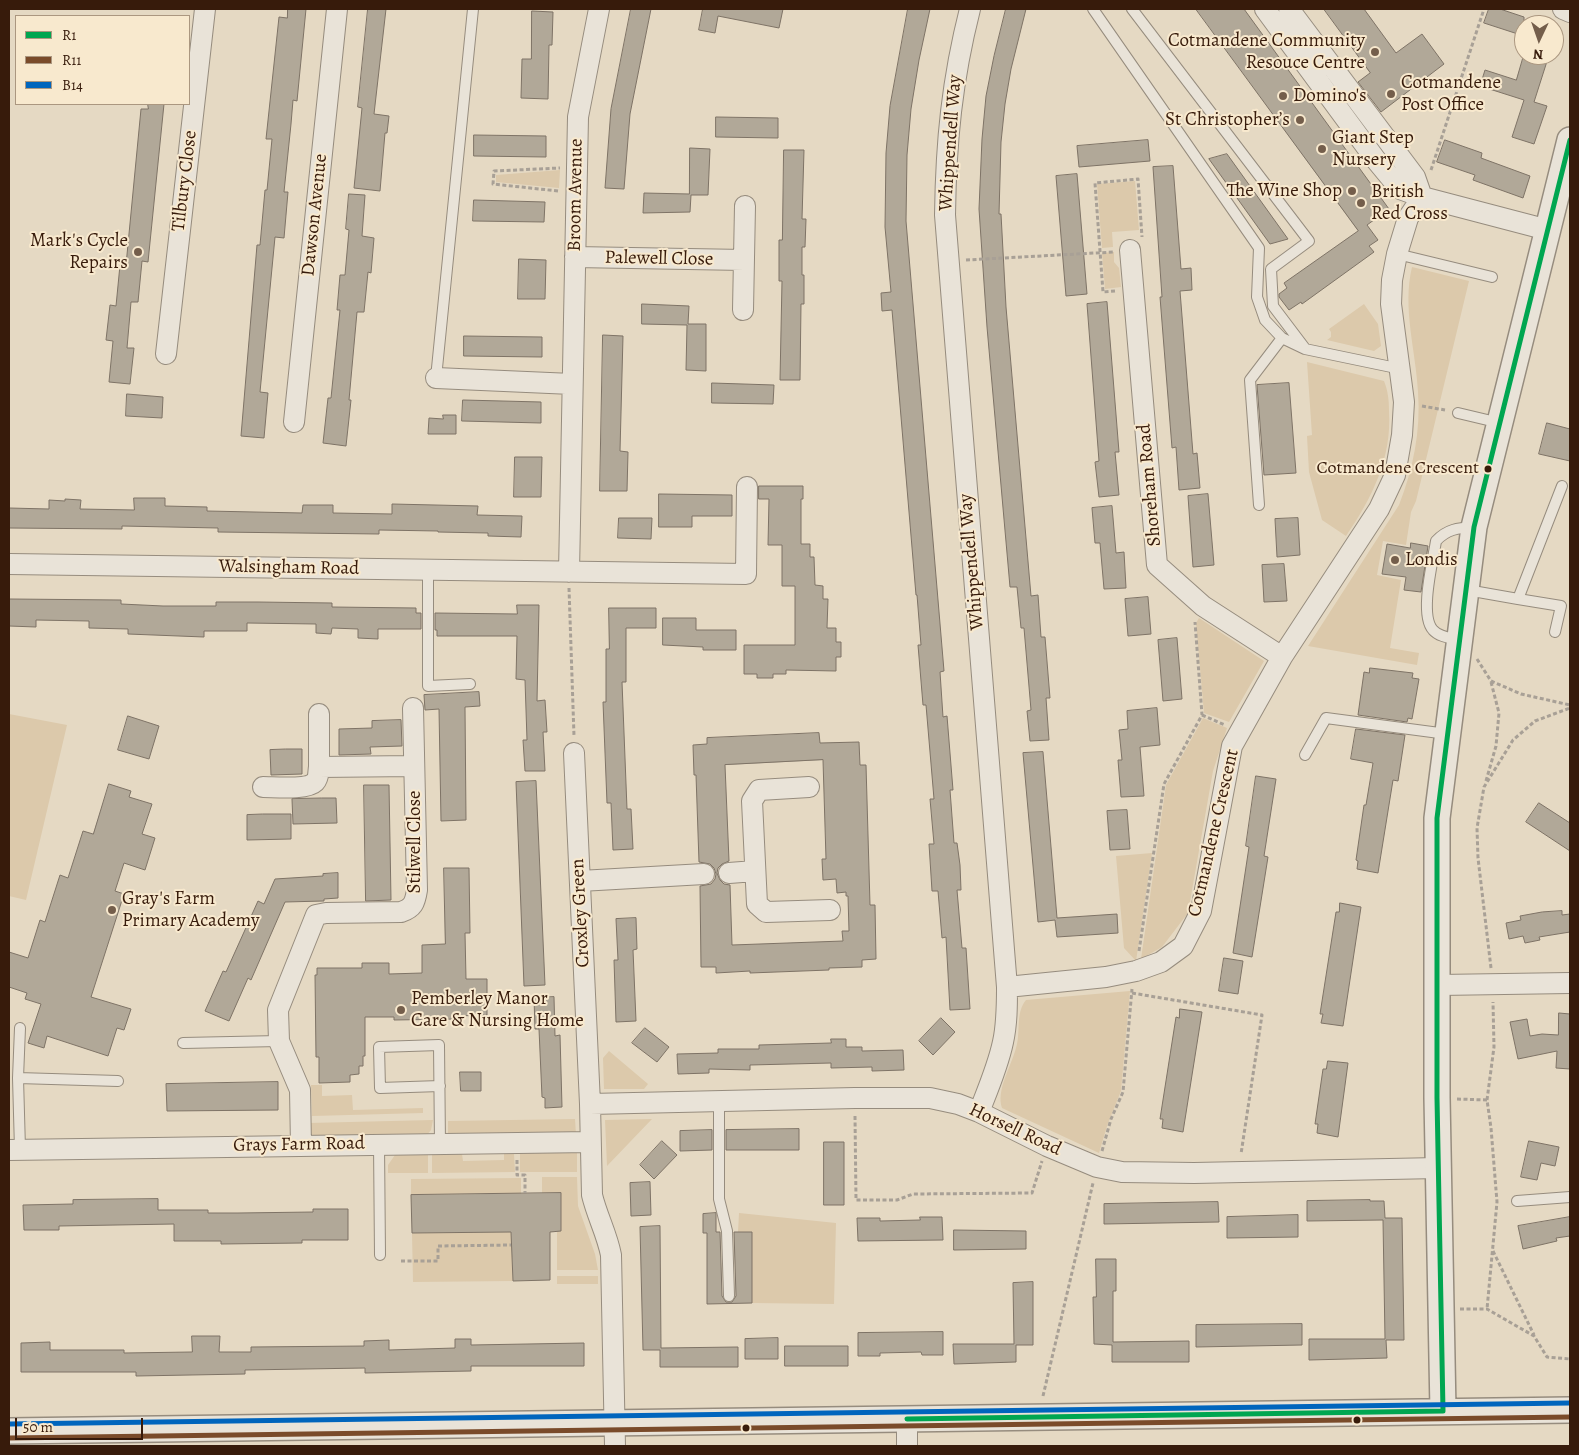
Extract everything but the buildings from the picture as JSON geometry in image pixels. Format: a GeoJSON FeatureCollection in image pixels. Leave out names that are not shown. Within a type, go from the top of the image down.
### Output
{"type":"FeatureCollection","features":[{"type":"Feature","properties":{"kind":"street","name":"Tilbury Close"},"geometry":{"type":"LineString","coordinates":[[166,354],[205,9]]}},
{"type":"Feature","properties":{"kind":"street","name":"Dawson Avenue"},"geometry":{"type":"LineString","coordinates":[[294,422],[337,9]]}},
{"type":"Feature","properties":{"kind":"street","name":"Broom Avenue"},"geometry":{"type":"LineString","coordinates":[[569,572],[578,117],[599,9]]}},
{"type":"Feature","properties":{"kind":"street","name":"Whippendell Way"},"geometry":{"type":"LineString","coordinates":[[970,9],[959,53],[949,121],[945,171],[945,215],[1007,987],[1007,1018],[1004,1041],[979,1112]]}},
{"type":"Feature","properties":{"kind":"street"},"geometry":{"type":"LineString","coordinates":[[1265,9],[1400,190],[1548,230]]}},
{"type":"Feature","properties":{"kind":"street"},"geometry":{"type":"LineString","coordinates":[[1290,9],[1415,176],[1422,197]]}},
{"type":"Feature","properties":{"kind":"street"},"geometry":{"type":"LineString","coordinates":[[1563,9],[1570,12]]}},
{"type":"Feature","properties":{"kind":"street"},"geometry":{"type":"LineString","coordinates":[[1443,1411],[1438,1168],[1438,818],[1474,527],[1570,140]]}},
{"type":"Feature","properties":{"kind":"street","name":"Cotmandene Crescent"},"geometry":{"type":"LineString","coordinates":[[1007,987],[1106,977],[1136,971],[1161,962],[1183,946],[1201,910],[1232,746],[1282,657],[1379,509],[1395,475],[1402,435],[1404,402],[1391,304],[1392,280],[1397,254],[1408,218],[1422,197]]}},
{"type":"Feature","properties":{"kind":"street"},"geometry":{"type":"LineString","coordinates":[[743,310],[745,206]]}},
{"type":"Feature","properties":{"kind":"street","name":"Shoreham Road"},"geometry":{"type":"LineString","coordinates":[[1130,250],[1157,565],[1203,606],[1282,657]]}},
{"type":"Feature","properties":{"kind":"street","name":"Palewell Close"},"geometry":{"type":"LineString","coordinates":[[575,257],[744,260]]}},
{"type":"Feature","properties":{"kind":"street"},"geometry":{"type":"LineString","coordinates":[[436,378],[572,384]]}},
{"type":"Feature","properties":{"kind":"street","name":"Walsingham Road"},"geometry":{"type":"LineString","coordinates":[[9,564],[746,574],[747,487]]}},
{"type":"Feature","properties":{"kind":"street","name":"Stilwell Close"},"geometry":{"type":"LineString","coordinates":[[301,1146],[300,1090],[279,1041],[278,1010],[316,915],[326,912],[401,912],[411,908],[416,902],[413,708]]}},
{"type":"Feature","properties":{"kind":"street"},"geometry":{"type":"LineString","coordinates":[[263,787],[306,787],[314,783],[318,776],[318,714]]}},
{"type":"Feature","properties":{"kind":"street","name":"Croxley Green"},"geometry":{"type":"LineString","coordinates":[[574,753],[590,1104],[592,1195],[611,1255],[615,1434]]}},
{"type":"Feature","properties":{"kind":"street","name":"Stilwell Close"},"geometry":{"type":"LineString","coordinates":[[318,767],[414,766]]}},
{"type":"Feature","properties":{"kind":"street"},"geometry":{"type":"LineString","coordinates":[[809,786],[759,790],[752,802],[757,904],[766,912],[830,910]]}},
{"type":"Feature","properties":{"kind":"street"},"geometry":{"type":"LineString","coordinates":[[729,873],[755,872]]}},
{"type":"Feature","properties":{"kind":"street"},"geometry":{"type":"LineString","coordinates":[[580,881],[704,874]]}},
{"type":"Feature","properties":{"kind":"street"},"geometry":{"type":"LineString","coordinates":[[1438,985],[1570,984]]}},
{"type":"Feature","properties":{"kind":"street","name":"Horsell Road"},"geometry":{"type":"LineString","coordinates":[[590,1104],[719,1100],[930,1098],[958,1104],[979,1112],[1047,1146],[1097,1167],[1122,1172],[1438,1168]]}},
{"type":"Feature","properties":{"kind":"street","name":"Grays Farm Road"},"geometry":{"type":"LineString","coordinates":[[14,1149],[590,1142]]}},
{"type":"Feature","properties":{"kind":"street"},"geometry":{"type":"LineString","coordinates":[[9,1431],[615,1434],[907,1419],[1570,1410]]}},
{"type":"Feature","properties":{"kind":"street"},"geometry":{"type":"LineString","coordinates":[[907,1419],[907,1446]]}},
{"type":"Feature","properties":{"kind":"lane"},"geometry":{"type":"LineString","coordinates":[[436,378],[473,9]]}},
{"type":"Feature","properties":{"kind":"lane"},"geometry":{"type":"LineString","coordinates":[[1093,9],[1259,248],[1257,297],[1265,320],[1282,338],[1305,349],[1401,369]]}},
{"type":"Feature","properties":{"kind":"lane"},"geometry":{"type":"LineString","coordinates":[[1132,9],[1309,241],[1271,269],[1273,306],[1305,349]]}},
{"type":"Feature","properties":{"kind":"lane"},"geometry":{"type":"LineString","coordinates":[[1397,254],[1492,277]]}},
{"type":"Feature","properties":{"kind":"lane"},"geometry":{"type":"LineString","coordinates":[[1260,505],[1250,380],[1282,338]]}},
{"type":"Feature","properties":{"kind":"lane"},"geometry":{"type":"LineString","coordinates":[[1458,413],[1500,423]]}},
{"type":"Feature","properties":{"kind":"lane"},"geometry":{"type":"LineString","coordinates":[[1518,598],[1562,486]]}},
{"type":"Feature","properties":{"kind":"lane"},"geometry":{"type":"LineString","coordinates":[[1460,636],[1445,637],[1433,631],[1428,620],[1426,608],[1436,541],[1444,533],[1456,528],[1474,527]]}},
{"type":"Feature","properties":{"kind":"lane"},"geometry":{"type":"LineString","coordinates":[[428,570],[428,686],[470,684]]}},
{"type":"Feature","properties":{"kind":"lane"},"geometry":{"type":"LineString","coordinates":[[1467,590],[1561,606],[1555,632]]}},
{"type":"Feature","properties":{"kind":"lane"},"geometry":{"type":"LineString","coordinates":[[1305,755],[1326,718],[1448,734]]}},
{"type":"Feature","properties":{"kind":"lane"},"geometry":{"type":"LineString","coordinates":[[14,1149],[20,1028]]}},
{"type":"Feature","properties":{"kind":"lane"},"geometry":{"type":"LineString","coordinates":[[183,1043],[279,1041]]}},
{"type":"Feature","properties":{"kind":"lane"},"geometry":{"type":"LineString","coordinates":[[440,1086],[380,1088],[379,1047],[439,1045],[440,1086],[440,1144]]}},
{"type":"Feature","properties":{"kind":"lane"},"geometry":{"type":"LineString","coordinates":[[18,1078],[118,1081]]}},
{"type":"Feature","properties":{"kind":"lane"},"geometry":{"type":"LineString","coordinates":[[719,1100],[719,1199],[727,1231],[729,1296]]}},
{"type":"Feature","properties":{"kind":"lane"},"geometry":{"type":"LineString","coordinates":[[379,1144],[380,1255]]}},
{"type":"Feature","properties":{"kind":"lane"},"geometry":{"type":"LineString","coordinates":[[1517,1201],[1570,1197]]}},
{"type":"Feature","properties":{"kind":"path"},"geometry":{"type":"LineString","coordinates":[[1422,197],[1484,9]]}},
{"type":"Feature","properties":{"kind":"path"},"geometry":{"type":"LineString","coordinates":[[576,193],[494,184],[494,171],[577,167]]}},
{"type":"Feature","properties":{"kind":"path"},"geometry":{"type":"LineString","coordinates":[[948,261],[1100,253],[1143,249],[1138,179],[1094,182],[1100,253],[1103,292],[1133,290]]}},
{"type":"Feature","properties":{"kind":"path"},"geometry":{"type":"LineString","coordinates":[[1418,405],[1438,409]]}},
{"type":"Feature","properties":{"kind":"path"},"geometry":{"type":"LineString","coordinates":[[569,572],[574,753]]}},
{"type":"Feature","properties":{"kind":"path"},"geometry":{"type":"LineString","coordinates":[[1039,1416],[1097,1167],[1111,1119],[1123,1092],[1132,993],[1164,784],[1202,715],[1194,622],[1203,606]]}},
{"type":"Feature","properties":{"kind":"path"},"geometry":{"type":"LineString","coordinates":[[1460,636],[1491,682],[1499,713],[1496,746],[1484,787],[1477,828],[1478,858],[1493,984],[1494,1047],[1487,1100],[1497,1202],[1487,1308]]}},
{"type":"Feature","properties":{"kind":"path"},"geometry":{"type":"LineString","coordinates":[[1491,682],[1521,694],[1570,706]]}},
{"type":"Feature","properties":{"kind":"path"},"geometry":{"type":"LineString","coordinates":[[1484,787],[1512,740],[1535,721],[1570,706]]}},
{"type":"Feature","properties":{"kind":"path"},"geometry":{"type":"LineString","coordinates":[[1202,715],[1239,731]]}},
{"type":"Feature","properties":{"kind":"path"},"geometry":{"type":"LineString","coordinates":[[1132,993],[1262,1016],[1238,1172]]}},
{"type":"Feature","properties":{"kind":"path"},"geometry":{"type":"LineString","coordinates":[[855,1098],[856,1200],[897,1200],[913,1194],[1032,1193],[1047,1146]]}},
{"type":"Feature","properties":{"kind":"path"},"geometry":{"type":"LineString","coordinates":[[1438,1098],[1487,1100]]}},
{"type":"Feature","properties":{"kind":"path"},"geometry":{"type":"LineString","coordinates":[[517,1142],[517,1175],[525,1175],[525,1194]]}},
{"type":"Feature","properties":{"kind":"path"},"geometry":{"type":"LineString","coordinates":[[401,1261],[438,1261],[438,1246],[511,1245]]}},
{"type":"Feature","properties":{"kind":"path"},"geometry":{"type":"LineString","coordinates":[[1492,1249],[1534,1336],[1547,1357],[1570,1359]]}},
{"type":"Feature","properties":{"kind":"path"},"geometry":{"type":"LineString","coordinates":[[1441,1310],[1487,1308],[1534,1336]]}},
{"type":"Feature","properties":{"kind":"shaded area"},"geometry":{"type":"Polygon","coordinates":[[[560,170],[559,188],[496,182],[496,175],[560,170]]]}},
{"type":"Feature","properties":{"kind":"shaded area"},"geometry":{"type":"Polygon","coordinates":[[[1135,181],[1139,230],[1112,232],[1113,247],[1102,248],[1097,184],[1135,181]]]}},
{"type":"Feature","properties":{"kind":"shaded area"},"geometry":{"type":"Polygon","coordinates":[[[1114,252],[1114,262],[1119,268],[1121,287],[1105,289],[1102,253],[1114,252]]]}},
{"type":"Feature","properties":{"kind":"shaded area"},"geometry":{"type":"Polygon","coordinates":[[[1412,267],[1469,281],[1416,501],[1411,512],[1406,545],[1383,541],[1377,575],[1401,580],[1390,648],[1419,653],[1417,665],[1308,646],[1399,505],[1412,464],[1419,407],[1408,298],[1412,267]]]}},
{"type":"Feature","properties":{"kind":"shaded area"},"geometry":{"type":"Polygon","coordinates":[[[1364,304],[1378,324],[1381,346],[1374,351],[1327,340],[1331,337],[1329,329],[1364,304]]]}},
{"type":"Feature","properties":{"kind":"shaded area"},"geometry":{"type":"Polygon","coordinates":[[[1307,362],[1384,381],[1387,392],[1389,428],[1384,461],[1372,492],[1346,536],[1322,520],[1309,472],[1307,436],[1312,435],[1307,362]]]}},
{"type":"Feature","properties":{"kind":"shaded area"},"geometry":{"type":"Polygon","coordinates":[[[1199,618],[1264,661],[1229,722],[1204,713],[1196,623],[1199,618]]]}},
{"type":"Feature","properties":{"kind":"shaded area"},"geometry":{"type":"Polygon","coordinates":[[[9,714],[67,725],[26,900],[9,896],[9,714]]]}},
{"type":"Feature","properties":{"kind":"shaded area"},"geometry":{"type":"Polygon","coordinates":[[[1203,718],[1227,728],[1213,771],[1188,913],[1162,947],[1141,959],[1166,785],[1203,718]]]}},
{"type":"Feature","properties":{"kind":"shaded area"},"geometry":{"type":"Polygon","coordinates":[[[1152,853],[1136,961],[1124,948],[1116,856],[1152,853]]]}},
{"type":"Feature","properties":{"kind":"shaded area"},"geometry":{"type":"Polygon","coordinates":[[[1130,991],[1121,1091],[1108,1123],[1099,1153],[1002,1108],[1002,1086],[1016,1048],[1020,1011],[1026,1000],[1130,991]]]}},
{"type":"Feature","properties":{"kind":"shaded area"},"geometry":{"type":"Polygon","coordinates":[[[609,1051],[648,1084],[644,1089],[604,1089],[603,1058],[609,1051]]]}},
{"type":"Feature","properties":{"kind":"shaded area"},"geometry":{"type":"Polygon","coordinates":[[[311,1085],[322,1085],[322,1096],[352,1095],[353,1110],[423,1108],[423,1113],[312,1116],[311,1085]]]}},
{"type":"Feature","properties":{"kind":"shaded area"},"geometry":{"type":"Polygon","coordinates":[[[575,1119],[576,1135],[448,1136],[448,1121],[575,1119]]]}},
{"type":"Feature","properties":{"kind":"shaded area"},"geometry":{"type":"Polygon","coordinates":[[[652,1119],[607,1166],[605,1120],[652,1119]]]}},
{"type":"Feature","properties":{"kind":"shaded area"},"geometry":{"type":"Polygon","coordinates":[[[433,1120],[431,1130],[426,1136],[311,1137],[308,1123],[433,1120]]]}},
{"type":"Feature","properties":{"kind":"shaded area"},"geometry":{"type":"Polygon","coordinates":[[[577,1151],[577,1172],[520,1172],[520,1152],[577,1151]]]}},
{"type":"Feature","properties":{"kind":"shaded area"},"geometry":{"type":"Polygon","coordinates":[[[462,1154],[463,1161],[504,1160],[504,1154],[514,1154],[515,1172],[432,1173],[432,1155],[462,1154]]]}},
{"type":"Feature","properties":{"kind":"shaded area"},"geometry":{"type":"Polygon","coordinates":[[[395,1155],[428,1155],[428,1173],[388,1173],[388,1165],[395,1155]]]}},
{"type":"Feature","properties":{"kind":"shaded area"},"geometry":{"type":"Polygon","coordinates":[[[542,1177],[577,1177],[578,1206],[595,1254],[598,1270],[557,1270],[557,1231],[561,1230],[561,1193],[542,1193],[542,1177]]]}},
{"type":"Feature","properties":{"kind":"shaded area"},"geometry":{"type":"Polygon","coordinates":[[[521,1178],[521,1194],[411,1195],[411,1179],[521,1178]]]}},
{"type":"Feature","properties":{"kind":"shaded area"},"geometry":{"type":"Polygon","coordinates":[[[739,1213],[836,1223],[834,1304],[752,1303],[752,1232],[738,1232],[739,1213]]]}},
{"type":"Feature","properties":{"kind":"shaded area"},"geometry":{"type":"Polygon","coordinates":[[[511,1232],[513,1281],[413,1282],[412,1233],[511,1232]]]}},
{"type":"Feature","properties":{"kind":"shaded area"},"geometry":{"type":"Polygon","coordinates":[[[557,1276],[598,1276],[598,1284],[557,1284],[557,1276]]]}},
{"type":"Feature","properties":{"kind":"transit line","name":"R1"},"geometry":{"type":"LineString","coordinates":[[1443,1411],[1437,1098],[1437,818],[1474,527],[1570,140]]}},
{"type":"Feature","properties":{"kind":"transit line","name":"B14"},"geometry":{"type":"LineString","coordinates":[[9,1424],[1570,1403]]}},
{"type":"Feature","properties":{"kind":"transit line","name":"R1"},"geometry":{"type":"LineString","coordinates":[[907,1419],[1443,1411]]}},
{"type":"Feature","properties":{"kind":"transit line","name":"R11"},"geometry":{"type":"LineString","coordinates":[[9,1438],[1570,1417]]}},
{"type":"Feature","properties":{"kind":"place","name":"Cotmandene Community Resouce Centre"},"geometry":{"type":"Point","coordinates":[1375,52]}},
{"type":"Feature","properties":{"kind":"place","name":"Cotmandene Post Office"},"geometry":{"type":"Point","coordinates":[1391,94]}},
{"type":"Feature","properties":{"kind":"place","name":"Domino's"},"geometry":{"type":"Point","coordinates":[1283,96]}},
{"type":"Feature","properties":{"kind":"place","name":"St Christopher’s"},"geometry":{"type":"Point","coordinates":[1300,120]}},
{"type":"Feature","properties":{"kind":"place","name":"Giant Step Nursery"},"geometry":{"type":"Point","coordinates":[1322,149]}},
{"type":"Feature","properties":{"kind":"place","name":"The Wine Shop"},"geometry":{"type":"Point","coordinates":[1352,191]}},
{"type":"Feature","properties":{"kind":"place","name":"British Red Cross"},"geometry":{"type":"Point","coordinates":[1361,203]}},
{"type":"Feature","properties":{"kind":"place","name":"Mark's Cycle Repairs"},"geometry":{"type":"Point","coordinates":[138,252]}},
{"type":"Feature","properties":{"kind":"place","name":"Cotmandene Crescent"},"geometry":{"type":"Point","coordinates":[1488,469]}},
{"type":"Feature","properties":{"kind":"place","name":"Londis"},"geometry":{"type":"Point","coordinates":[1395,560]}},
{"type":"Feature","properties":{"kind":"place","name":"Gray's Farm Primary Academy"},"geometry":{"type":"Point","coordinates":[112,910]}},
{"type":"Feature","properties":{"kind":"place","name":"Pemberley Manor Care & Nursing Home"},"geometry":{"type":"Point","coordinates":[401,1010]}}]}
